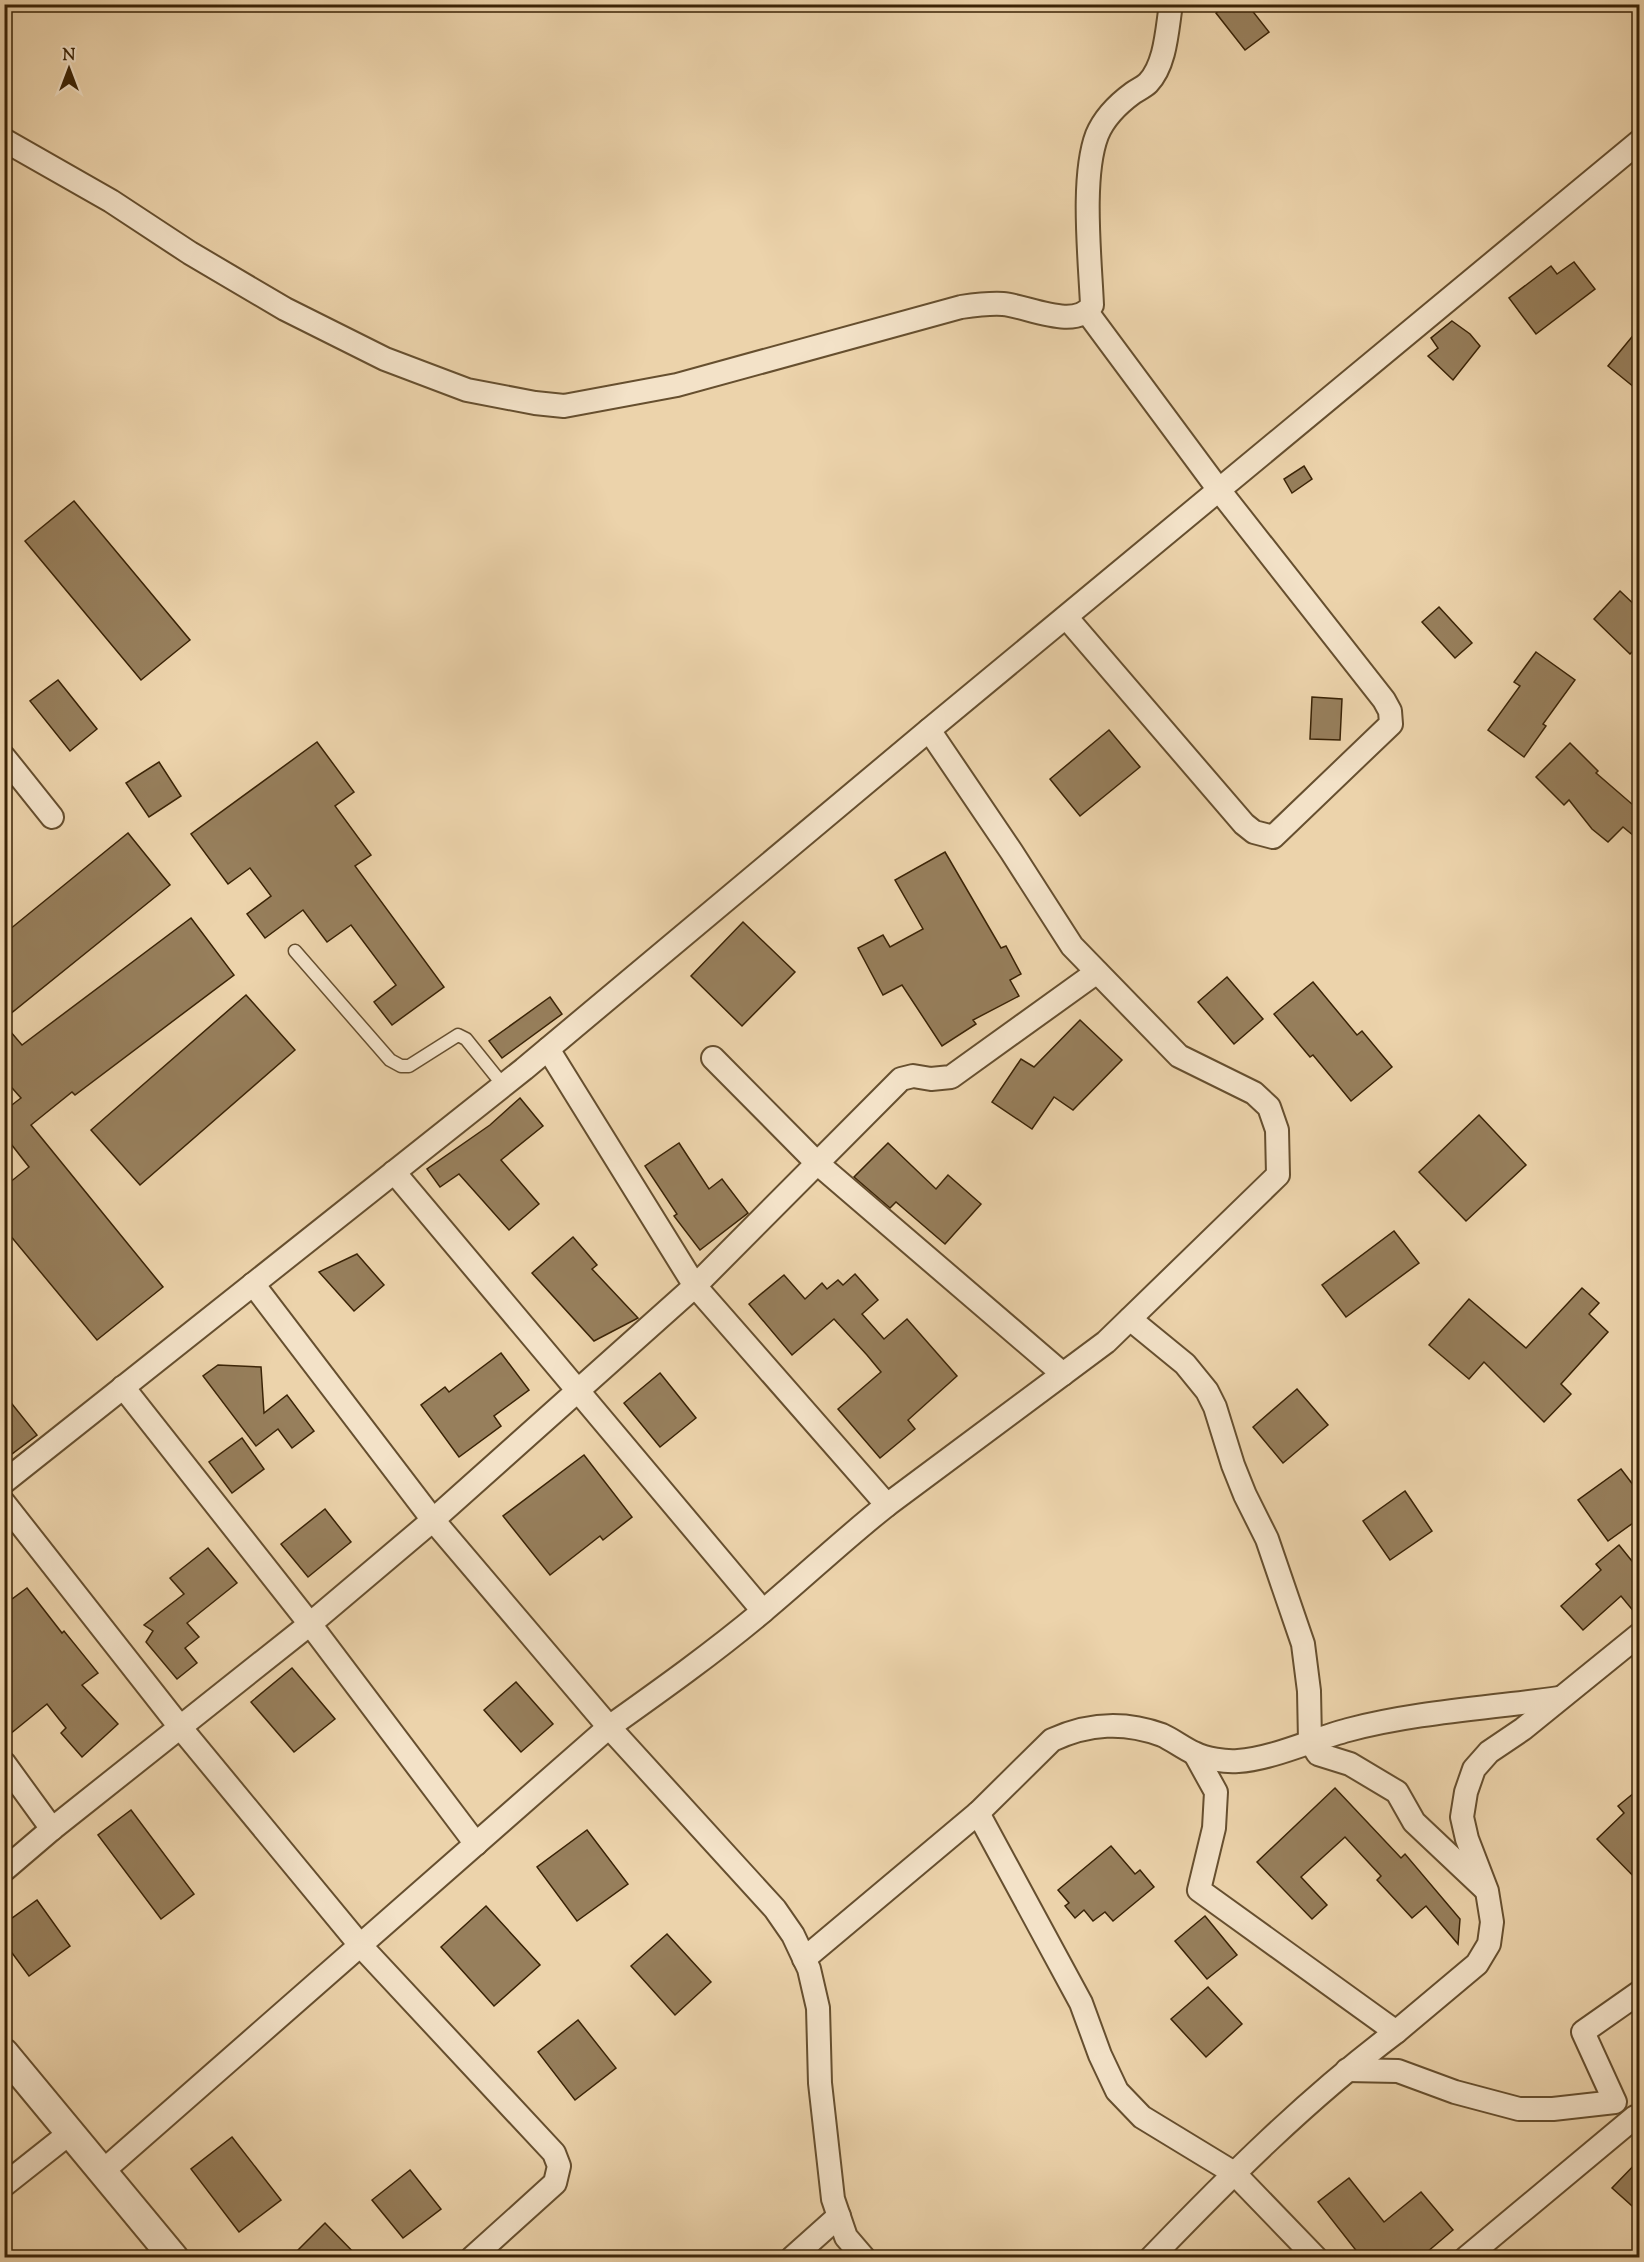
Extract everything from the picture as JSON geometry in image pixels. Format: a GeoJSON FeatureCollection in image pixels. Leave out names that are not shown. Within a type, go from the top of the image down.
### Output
{"type":"FeatureCollection","features":[{"type":"Feature","properties":{"kind":"street"},"geometry":{"type":"LineString","coordinates":[[4,140],[111,201],[190,253],[285,309],[385,359],[467,390],[564,406],[677,385],[980,304],[1006,304],[1074,318],[1087,312],[1092,305],[1088,231],[1089,184],[1097,135],[1109,115],[1131,95],[1148,84],[1156,70],[1162,58],[1171,4]]}},
{"type":"Feature","properties":{"kind":"street"},"geometry":{"type":"LineString","coordinates":[[4,1482],[548,1049],[928,730],[1640,141]]}},
{"type":"Feature","properties":{"kind":"street"},"geometry":{"type":"LineString","coordinates":[[1066,617],[1244,824],[1254,832],[1273,837],[1391,724],[1390,711],[1219,490],[1087,312]]}},
{"type":"Feature","properties":{"kind":"street"},"geometry":{"type":"LineString","coordinates":[[103,2170],[609,1727],[687,1672],[763,1611],[887,1505],[1106,1342],[1278,1175],[1277,1131],[1269,1107],[1254,1093],[1179,1056],[1072,946],[1011,851],[928,730]]}},
{"type":"Feature","properties":{"kind":"street"},"geometry":{"type":"LineString","coordinates":[[4,757],[52,817]]}},
{"type":"Feature","properties":{"kind":"street"},"geometry":{"type":"LineString","coordinates":[[4,1870],[52,1829],[310,1624],[433,1520],[695,1286],[901,1079],[913,1076],[931,1079],[951,1077],[1097,972]]}},
{"type":"Feature","properties":{"kind":"street"},"geometry":{"type":"LineString","coordinates":[[548,1049],[695,1286],[887,1505]]}},
{"type":"Feature","properties":{"kind":"street"},"geometry":{"type":"LineString","coordinates":[[713,1058],[817,1163],[1063,1374]]}},
{"type":"Feature","properties":{"kind":"street"},"geometry":{"type":"LineString","coordinates":[[394,1172],[763,1611]]}},
{"type":"Feature","properties":{"kind":"street"},"geometry":{"type":"LineString","coordinates":[[253,1284],[433,1520],[609,1727],[775,1909],[793,1935],[809,1969],[818,2008],[820,2083],[833,2199],[846,2237],[864,2258]]}},
{"type":"Feature","properties":{"kind":"street"},"geometry":{"type":"LineString","coordinates":[[1130,1319],[1185,1364],[1207,1390],[1215,1407],[1233,1465],[1267,1539],[1303,1644],[1309,1691],[1310,1741],[1318,1754],[1350,1764],[1397,1792],[1414,1822],[1487,1891]]}},
{"type":"Feature","properties":{"kind":"street"},"geometry":{"type":"LineString","coordinates":[[123,1388],[310,1624],[476,1844]]}},
{"type":"Feature","properties":{"kind":"street"},"geometry":{"type":"LineString","coordinates":[[4,1503],[180,1727],[360,1945],[554,2153],[559,2166],[555,2182],[472,2258]]}},
{"type":"Feature","properties":{"kind":"street"},"geometry":{"type":"LineString","coordinates":[[1151,2258],[1234,2173],[1347,2070],[1477,1964],[1490,1944],[1492,1922],[1487,1891],[1467,1839],[1462,1817],[1466,1792],[1474,1769],[1490,1752],[1523,1729],[1640,1634]]}},
{"type":"Feature","properties":{"kind":"street"},"geometry":{"type":"LineString","coordinates":[[804,1959],[978,1813],[1052,1740],[1083,1728],[1115,1724],[1162,1735],[1195,1754],[1238,1761],[1260,1757],[1347,1730],[1401,1718],[1559,1698]]}},
{"type":"Feature","properties":{"kind":"street"},"geometry":{"type":"LineString","coordinates":[[1195,1754],[1216,1792],[1214,1828],[1199,1890],[1396,2032]]}},
{"type":"Feature","properties":{"kind":"street"},"geometry":{"type":"LineString","coordinates":[[4,1763],[52,1829]]}},
{"type":"Feature","properties":{"kind":"street"},"geometry":{"type":"LineString","coordinates":[[978,1813],[1081,2003],[1100,2055],[1117,2091],[1142,2117],[1234,2173],[1316,2258]]}},
{"type":"Feature","properties":{"kind":"street"},"geometry":{"type":"LineString","coordinates":[[1582,2032],[1640,1992]]}},
{"type":"Feature","properties":{"kind":"street"},"geometry":{"type":"LineString","coordinates":[[1347,2070],[1398,2071],[1455,2092],[1519,2109],[1553,2109],[1615,2102],[1582,2032]]}},
{"type":"Feature","properties":{"kind":"street"},"geometry":{"type":"LineString","coordinates":[[1466,2258],[1637,2119],[1582,2032]]}},
{"type":"Feature","properties":{"kind":"street"},"geometry":{"type":"LineString","coordinates":[[4,2053],[174,2258]]}},
{"type":"Feature","properties":{"kind":"street"},"geometry":{"type":"LineString","coordinates":[[4,2186],[71,2132]]}},
{"type":"Feature","properties":{"kind":"street"},"geometry":{"type":"LineString","coordinates":[[792,2258],[839,2216]]}},
{"type":"Feature","properties":{"kind":"lane"},"geometry":{"type":"LineString","coordinates":[[296,951],[390,1060],[401,1066],[409,1066],[458,1035],[466,1039],[503,1085]]}},
{"type":"Feature","properties":{"kind":"building"},"geometry":{"type":"Polygon","coordinates":[[[1227,4],[1247,4],[1269,32],[1245,50],[1216,13],[1227,4]]]}},
{"type":"Feature","properties":{"kind":"building"},"geometry":{"type":"Polygon","coordinates":[[[1574,262],[1595,289],[1536,334],[1509,298],[1551,266],[1557,274],[1574,262]]]}},
{"type":"Feature","properties":{"kind":"building"},"geometry":{"type":"Polygon","coordinates":[[[1452,321],[1470,334],[1480,346],[1453,380],[1428,356],[1438,348],[1431,338],[1452,321]]]}},
{"type":"Feature","properties":{"kind":"building"},"geometry":{"type":"Polygon","coordinates":[[[1640,327],[1640,392],[1608,366],[1640,327]]]}},
{"type":"Feature","properties":{"kind":"building"},"geometry":{"type":"Polygon","coordinates":[[[1304,466],[1312,479],[1292,493],[1284,479],[1304,466]]]}},
{"type":"Feature","properties":{"kind":"building"},"geometry":{"type":"Polygon","coordinates":[[[74,501],[190,640],[141,680],[25,541],[74,501]]]}},
{"type":"Feature","properties":{"kind":"building"},"geometry":{"type":"Polygon","coordinates":[[[1620,591],[1640,610],[1640,644],[1630,654],[1594,619],[1620,591]]]}},
{"type":"Feature","properties":{"kind":"building"},"geometry":{"type":"Polygon","coordinates":[[[1439,607],[1472,643],[1455,658],[1422,622],[1439,607]]]}},
{"type":"Feature","properties":{"kind":"building"},"geometry":{"type":"Polygon","coordinates":[[[1536,652],[1575,680],[1543,724],[1546,726],[1524,757],[1488,730],[1520,686],[1514,682],[1536,652]]]}},
{"type":"Feature","properties":{"kind":"building"},"geometry":{"type":"Polygon","coordinates":[[[58,680],[97,729],[70,751],[30,701],[58,680]]]}},
{"type":"Feature","properties":{"kind":"building"},"geometry":{"type":"Polygon","coordinates":[[[1312,697],[1342,699],[1340,740],[1310,739],[1312,697]]]}},
{"type":"Feature","properties":{"kind":"building"},"geometry":{"type":"Polygon","coordinates":[[[1109,730],[1140,767],[1080,816],[1050,779],[1109,730]]]}},
{"type":"Feature","properties":{"kind":"building"},"geometry":{"type":"Polygon","coordinates":[[[317,742],[354,792],[335,806],[371,855],[355,866],[444,987],[392,1025],[374,1002],[396,985],[351,925],[327,942],[303,910],[265,938],[247,914],[271,896],[250,868],[228,884],[191,834],[317,742]]]}},
{"type":"Feature","properties":{"kind":"building"},"geometry":{"type":"Polygon","coordinates":[[[1570,743],[1598,771],[1596,773],[1640,811],[1640,841],[1623,827],[1608,842],[1592,829],[1569,800],[1564,805],[1536,777],[1570,743]]]}},
{"type":"Feature","properties":{"kind":"building"},"geometry":{"type":"Polygon","coordinates":[[[159,762],[181,796],[149,817],[126,783],[159,762]]]}},
{"type":"Feature","properties":{"kind":"building"},"geometry":{"type":"Polygon","coordinates":[[[128,833],[170,885],[4,1019],[4,934],[128,833]]]}},
{"type":"Feature","properties":{"kind":"building"},"geometry":{"type":"Polygon","coordinates":[[[945,852],[1001,948],[1006,946],[1021,974],[1010,980],[1019,996],[973,1020],[976,1024],[942,1046],[902,985],[883,995],[858,948],[883,935],[890,947],[923,929],[895,880],[945,852]]]}},
{"type":"Feature","properties":{"kind":"building"},"geometry":{"type":"Polygon","coordinates":[[[191,918],[234,975],[75,1095],[72,1092],[31,1125],[163,1287],[97,1340],[4,1228],[4,1187],[29,1167],[4,1135],[4,1111],[21,1098],[4,1079],[4,1024],[22,1045],[191,918]]]}},
{"type":"Feature","properties":{"kind":"building"},"geometry":{"type":"Polygon","coordinates":[[[743,922],[795,972],[742,1026],[691,976],[743,922]]]}},
{"type":"Feature","properties":{"kind":"building"},"geometry":{"type":"Polygon","coordinates":[[[1227,977],[1263,1019],[1234,1044],[1198,1002],[1227,977]]]}},
{"type":"Feature","properties":{"kind":"building"},"geometry":{"type":"Polygon","coordinates":[[[1313,982],[1357,1035],[1362,1031],[1392,1067],[1351,1101],[1313,1055],[1310,1057],[1274,1014],[1313,982]]]}},
{"type":"Feature","properties":{"kind":"building"},"geometry":{"type":"Polygon","coordinates":[[[246,995],[295,1050],[140,1185],[91,1130],[246,995]]]}},
{"type":"Feature","properties":{"kind":"building"},"geometry":{"type":"Polygon","coordinates":[[[550,997],[562,1014],[502,1058],[489,1041],[550,997]]]}},
{"type":"Feature","properties":{"kind":"building"},"geometry":{"type":"Polygon","coordinates":[[[1080,1020],[1122,1060],[1073,1110],[1054,1097],[1032,1129],[992,1102],[1021,1059],[1034,1067],[1080,1020]]]}},
{"type":"Feature","properties":{"kind":"building"},"geometry":{"type":"Polygon","coordinates":[[[520,1098],[543,1126],[501,1160],[539,1204],[509,1230],[459,1174],[440,1187],[427,1169],[490,1125],[520,1098]]]}},
{"type":"Feature","properties":{"kind":"building"},"geometry":{"type":"Polygon","coordinates":[[[1479,1115],[1526,1165],[1466,1221],[1419,1172],[1479,1115]]]}},
{"type":"Feature","properties":{"kind":"building"},"geometry":{"type":"Polygon","coordinates":[[[679,1143],[709,1189],[722,1179],[748,1213],[700,1250],[674,1216],[677,1214],[645,1166],[679,1143]]]}},
{"type":"Feature","properties":{"kind":"building"},"geometry":{"type":"Polygon","coordinates":[[[888,1143],[936,1189],[948,1175],[981,1204],[945,1244],[896,1202],[890,1208],[854,1177],[888,1143]]]}},
{"type":"Feature","properties":{"kind":"building"},"geometry":{"type":"Polygon","coordinates":[[[1394,1231],[1419,1263],[1346,1317],[1322,1285],[1394,1231]]]}},
{"type":"Feature","properties":{"kind":"building"},"geometry":{"type":"Polygon","coordinates":[[[573,1237],[597,1265],[592,1269],[638,1318],[594,1341],[532,1273],[573,1237]]]}},
{"type":"Feature","properties":{"kind":"building"},"geometry":{"type":"Polygon","coordinates":[[[357,1254],[384,1285],[354,1311],[319,1272],[357,1254]]]}},
{"type":"Feature","properties":{"kind":"building"},"geometry":{"type":"Polygon","coordinates":[[[855,1274],[878,1300],[862,1314],[884,1339],[907,1319],[957,1376],[908,1420],[915,1429],[880,1458],[838,1409],[881,1372],[867,1355],[834,1319],[792,1355],[749,1304],[784,1275],[805,1299],[822,1283],[827,1289],[838,1280],[843,1285],[855,1274]]]}},
{"type":"Feature","properties":{"kind":"building"},"geometry":{"type":"Polygon","coordinates":[[[1582,1288],[1599,1303],[1589,1314],[1608,1332],[1561,1384],[1571,1394],[1544,1422],[1484,1362],[1469,1379],[1429,1345],[1469,1299],[1526,1348],[1582,1288]]]}},
{"type":"Feature","properties":{"kind":"building"},"geometry":{"type":"Polygon","coordinates":[[[501,1353],[529,1390],[494,1416],[501,1426],[459,1457],[421,1405],[445,1387],[449,1392],[501,1353]]]}},
{"type":"Feature","properties":{"kind":"building"},"geometry":{"type":"Polygon","coordinates":[[[218,1365],[261,1367],[264,1413],[287,1395],[314,1431],[292,1448],[278,1429],[256,1446],[203,1376],[218,1365]]]}},
{"type":"Feature","properties":{"kind":"building"},"geometry":{"type":"Polygon","coordinates":[[[660,1373],[696,1418],[660,1447],[624,1403],[660,1373]]]}},
{"type":"Feature","properties":{"kind":"building"},"geometry":{"type":"Polygon","coordinates":[[[1297,1389],[1328,1425],[1283,1463],[1253,1427],[1297,1389]]]}},
{"type":"Feature","properties":{"kind":"building"},"geometry":{"type":"Polygon","coordinates":[[[4,1394],[37,1435],[4,1460],[4,1394]]]}},
{"type":"Feature","properties":{"kind":"building"},"geometry":{"type":"Polygon","coordinates":[[[242,1438],[264,1469],[232,1493],[209,1462],[242,1438]]]}},
{"type":"Feature","properties":{"kind":"building"},"geometry":{"type":"Polygon","coordinates":[[[584,1455],[632,1517],[603,1540],[600,1536],[550,1575],[503,1516],[584,1455]]]}},
{"type":"Feature","properties":{"kind":"building"},"geometry":{"type":"Polygon","coordinates":[[[1621,1469],[1640,1494],[1640,1518],[1608,1541],[1578,1500],[1621,1469]]]}},
{"type":"Feature","properties":{"kind":"building"},"geometry":{"type":"Polygon","coordinates":[[[1405,1491],[1432,1531],[1390,1560],[1363,1521],[1405,1491]]]}},
{"type":"Feature","properties":{"kind":"building"},"geometry":{"type":"Polygon","coordinates":[[[325,1509],[351,1542],[308,1577],[281,1544],[325,1509]]]}},
{"type":"Feature","properties":{"kind":"building"},"geometry":{"type":"Polygon","coordinates":[[[1619,1545],[1640,1571],[1640,1619],[1621,1596],[1583,1630],[1561,1606],[1601,1570],[1596,1564],[1619,1545]]]}},
{"type":"Feature","properties":{"kind":"building"},"geometry":{"type":"Polygon","coordinates":[[[208,1548],[237,1583],[187,1623],[199,1637],[185,1648],[197,1663],[177,1679],[146,1642],[153,1631],[144,1625],[184,1594],[170,1578],[208,1548]]]}},
{"type":"Feature","properties":{"kind":"building"},"geometry":{"type":"Polygon","coordinates":[[[27,1588],[62,1633],[64,1631],[98,1673],[82,1685],[118,1724],[82,1757],[61,1733],[66,1728],[47,1704],[4,1739],[4,1605],[27,1588]]]}},
{"type":"Feature","properties":{"kind":"building"},"geometry":{"type":"Polygon","coordinates":[[[292,1668],[335,1719],[294,1752],[251,1702],[292,1668]]]}},
{"type":"Feature","properties":{"kind":"building"},"geometry":{"type":"Polygon","coordinates":[[[516,1682],[553,1724],[521,1752],[484,1710],[516,1682]]]}},
{"type":"Feature","properties":{"kind":"building"},"geometry":{"type":"Polygon","coordinates":[[[1335,1788],[1401,1858],[1405,1854],[1460,1919],[1458,1944],[1426,1906],[1412,1918],[1377,1880],[1381,1876],[1345,1837],[1301,1877],[1327,1905],[1312,1919],[1257,1862],[1335,1788]]]}},
{"type":"Feature","properties":{"kind":"building"},"geometry":{"type":"Polygon","coordinates":[[[1640,1788],[1640,1883],[1597,1839],[1624,1813],[1618,1806],[1640,1788]]]}},
{"type":"Feature","properties":{"kind":"building"},"geometry":{"type":"Polygon","coordinates":[[[131,1810],[194,1894],[161,1919],[98,1835],[131,1810]]]}},
{"type":"Feature","properties":{"kind":"building"},"geometry":{"type":"Polygon","coordinates":[[[587,1830],[628,1884],[577,1921],[537,1867],[587,1830]]]}},
{"type":"Feature","properties":{"kind":"building"},"geometry":{"type":"Polygon","coordinates":[[[1111,1846],[1135,1874],[1140,1870],[1154,1887],[1113,1921],[1105,1912],[1093,1921],[1084,1910],[1075,1918],[1065,1906],[1069,1903],[1058,1890],[1111,1846]]]}},
{"type":"Feature","properties":{"kind":"building"},"geometry":{"type":"Polygon","coordinates":[[[37,1900],[70,1946],[29,1976],[4,1942],[4,1924],[37,1900]]]}},
{"type":"Feature","properties":{"kind":"building"},"geometry":{"type":"Polygon","coordinates":[[[486,1906],[540,1965],[494,2006],[441,1947],[486,1906]]]}},
{"type":"Feature","properties":{"kind":"building"},"geometry":{"type":"Polygon","coordinates":[[[1205,1916],[1237,1955],[1207,1979],[1175,1941],[1205,1916]]]}},
{"type":"Feature","properties":{"kind":"building"},"geometry":{"type":"Polygon","coordinates":[[[667,1934],[711,1982],[675,2015],[631,1966],[667,1934]]]}},
{"type":"Feature","properties":{"kind":"building"},"geometry":{"type":"Polygon","coordinates":[[[1208,1987],[1242,2024],[1206,2057],[1171,2019],[1208,1987]]]}},
{"type":"Feature","properties":{"kind":"building"},"geometry":{"type":"Polygon","coordinates":[[[578,2020],[616,2068],[575,2100],[538,2052],[578,2020]]]}},
{"type":"Feature","properties":{"kind":"building"},"geometry":{"type":"Polygon","coordinates":[[[232,2137],[281,2200],[239,2232],[191,2169],[232,2137]]]}},
{"type":"Feature","properties":{"kind":"building"},"geometry":{"type":"Polygon","coordinates":[[[1640,2159],[1640,2213],[1612,2188],[1640,2159]]]}},
{"type":"Feature","properties":{"kind":"building"},"geometry":{"type":"Polygon","coordinates":[[[410,2170],[441,2209],[403,2238],[372,2200],[410,2170]]]}},
{"type":"Feature","properties":{"kind":"building"},"geometry":{"type":"Polygon","coordinates":[[[1349,2178],[1384,2222],[1421,2192],[1453,2230],[1420,2258],[1362,2258],[1318,2202],[1349,2178]]]}},
{"type":"Feature","properties":{"kind":"building"},"geometry":{"type":"Polygon","coordinates":[[[325,2223],[359,2258],[290,2258],[325,2223]]]}}]}
